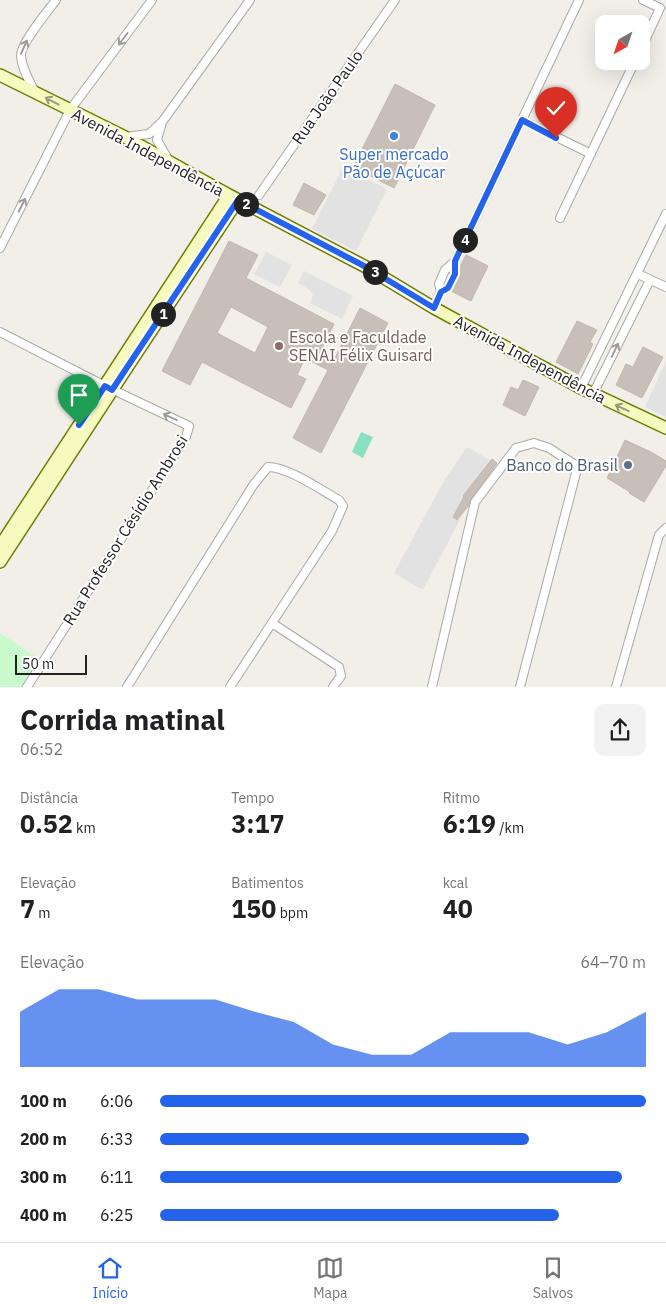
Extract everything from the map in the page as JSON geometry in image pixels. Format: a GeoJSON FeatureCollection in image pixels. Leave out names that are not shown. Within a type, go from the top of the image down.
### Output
{"type":"FeatureCollection","features":[{"type":"Feature","properties":{"kind":"main road","name":"Avenida Independência"},"geometry":{"type":"LineString","coordinates":[[0,75],[125,137],[234,198],[366,267],[434,308],[581,388],[666,428]]}},
{"type":"Feature","properties":{"kind":"main road"},"geometry":{"type":"LineString","coordinates":[[1,560],[109,388],[122,358],[234,198]]}},
{"type":"Feature","properties":{"kind":"main road"},"geometry":{"type":"LineString","coordinates":[[0,546],[109,388]]}},
{"type":"Feature","properties":{"kind":"street"},"geometry":{"type":"LineString","coordinates":[[35,92],[27,77],[20,54],[23,45],[56,0]]}},
{"type":"Feature","properties":{"kind":"street"},"geometry":{"type":"LineString","coordinates":[[0,248],[70,110],[152,0]]}},
{"type":"Feature","properties":{"kind":"street"},"geometry":{"type":"LineString","coordinates":[[125,137],[149,134],[162,122],[250,0]]}},
{"type":"Feature","properties":{"kind":"street","name":"Rua João Paulo"},"geometry":{"type":"LineString","coordinates":[[259,194],[395,0]]}},
{"type":"Feature","properties":{"kind":"street"},"geometry":{"type":"LineString","coordinates":[[434,308],[441,292],[448,288],[455,274],[455,261],[579,0]]}},
{"type":"Feature","properties":{"kind":"street"},"geometry":{"type":"LineString","coordinates":[[643,0],[660,8],[650,30]]}},
{"type":"Feature","properties":{"kind":"street"},"geometry":{"type":"LineString","coordinates":[[560,218],[631,70]]}},
{"type":"Feature","properties":{"kind":"street"},"geometry":{"type":"LineString","coordinates":[[522,120],[591,154]]}},
{"type":"Feature","properties":{"kind":"street"},"geometry":{"type":"LineString","coordinates":[[162,122],[157,140],[169,161]]}},
{"type":"Feature","properties":{"kind":"street"},"geometry":{"type":"LineString","coordinates":[[581,388],[666,214]]}},
{"type":"Feature","properties":{"kind":"street"},"geometry":{"type":"LineString","coordinates":[[638,274],[666,287]]}},
{"type":"Feature","properties":{"kind":"street"},"geometry":{"type":"LineString","coordinates":[[593,394],[650,280]]}},
{"type":"Feature","properties":{"kind":"street"},"geometry":{"type":"LineString","coordinates":[[0,332],[109,388]]}},
{"type":"Feature","properties":{"kind":"street","name":"Rua Professor Césídio Ambrosi"},"geometry":{"type":"LineString","coordinates":[[27,687],[186,437],[189,426],[109,388]]}},
{"type":"Feature","properties":{"kind":"street"},"geometry":{"type":"LineString","coordinates":[[432,687],[475,502],[516,448],[534,443],[548,448],[574,464],[576,472],[520,687]]}},
{"type":"Feature","properties":{"kind":"street"},"geometry":{"type":"LineString","coordinates":[[127,687],[254,484],[268,467],[274,467],[290,473],[339,500],[343,506],[332,531],[230,687]]}},
{"type":"Feature","properties":{"kind":"street"},"geometry":{"type":"LineString","coordinates":[[616,687],[666,528]]}},
{"type":"Feature","properties":{"kind":"street"},"geometry":{"type":"LineString","coordinates":[[272,623],[339,667],[341,676],[333,687]]}},
{"type":"Feature","properties":{"kind":"green space"},"geometry":{"type":"Polygon","coordinates":[[[361,432],[373,437],[363,458],[352,452],[361,432]]]}},
{"type":"Feature","properties":{"kind":"green space"},"geometry":{"type":"Polygon","coordinates":[[[0,633],[39,659],[21,687],[0,687],[0,633]]]}},
{"type":"Feature","properties":{"kind":"shaded area"},"geometry":{"type":"Polygon","coordinates":[[[343,167],[387,189],[356,251],[312,229],[343,167]]]}},
{"type":"Feature","properties":{"kind":"shaded area"},"geometry":{"type":"Polygon","coordinates":[[[266,252],[292,265],[280,287],[254,274],[266,252]]]}},
{"type":"Feature","properties":{"kind":"shaded area"},"geometry":{"type":"Polygon","coordinates":[[[304,271],[353,296],[342,319],[310,303],[313,295],[310,290],[298,283],[304,271]]]}},
{"type":"Feature","properties":{"kind":"shaded area"},"geometry":{"type":"Polygon","coordinates":[[[666,361],[666,417],[645,407],[666,361]]]}},
{"type":"Feature","properties":{"kind":"shaded area"},"geometry":{"type":"Polygon","coordinates":[[[467,447],[500,466],[466,508],[423,590],[394,573],[445,479],[467,447]]]}},
{"type":"Feature","properties":{"kind":"building","name":"Super mercado Pão de Açúcar"},"geometry":{"type":"Polygon","coordinates":[[[395,84],[435,105],[394,188],[353,167],[395,84]]]}},
{"type":"Feature","properties":{"kind":"building"},"geometry":{"type":"Polygon","coordinates":[[[304,183],[326,195],[314,215],[293,205],[304,183]]]}},
{"type":"Feature","properties":{"kind":"building","name":"Escola e Faculdade SENAI Félix Guisard"},"geometry":{"type":"Polygon","coordinates":[[[229,241],[258,255],[246,278],[334,324],[318,356],[332,364],[360,308],[388,323],[321,453],[293,438],[328,370],[305,358],[297,375],[306,379],[291,408],[202,362],[190,385],[162,371],[229,241]],[[231,307],[217,333],[255,353],[268,327],[231,307]]]}},
{"type":"Feature","properties":{"kind":"building"},"geometry":{"type":"Polygon","coordinates":[[[466,255],[488,266],[471,301],[451,291],[458,281],[460,267],[466,255]]]}},
{"type":"Feature","properties":{"kind":"building"},"geometry":{"type":"Polygon","coordinates":[[[577,321],[597,330],[590,342],[593,344],[578,374],[556,362],[577,321]]]}},
{"type":"Feature","properties":{"kind":"building"},"geometry":{"type":"Polygon","coordinates":[[[643,347],[663,357],[642,398],[616,385],[626,364],[633,367],[643,347]]]}},
{"type":"Feature","properties":{"kind":"building"},"geometry":{"type":"Polygon","coordinates":[[[523,380],[539,387],[525,416],[503,405],[511,387],[518,390],[523,380]]]}},
{"type":"Feature","properties":{"kind":"building"},"geometry":{"type":"Polygon","coordinates":[[[625,440],[666,461],[666,466],[644,502],[607,478],[625,440]]]}},
{"type":"Feature","properties":{"kind":"building"},"geometry":{"type":"Polygon","coordinates":[[[492,459],[497,463],[457,520],[453,517],[463,496],[492,459]]]}},
{"type":"Feature","properties":{"kind":"place","name":"Super mercado Pão de Açúcar"},"geometry":{"type":"Point","coordinates":[394,136]}},
{"type":"Feature","properties":{"kind":"place","name":"Escola e Faculdade SENAI Félix Guisard"},"geometry":{"type":"Point","coordinates":[279,346]}},
{"type":"Feature","properties":{"kind":"place","name":"Banco do Brasil"},"geometry":{"type":"Point","coordinates":[628,465]}},
{"type":"Feature","properties":{"kind":"route"},"geometry":{"type":"LineString","coordinates":[[79,425],[105,386],[112,390],[238,200],[366,267],[434,308],[441,292],[448,288],[455,274],[455,261],[522,120],[556,138]]}}]}
